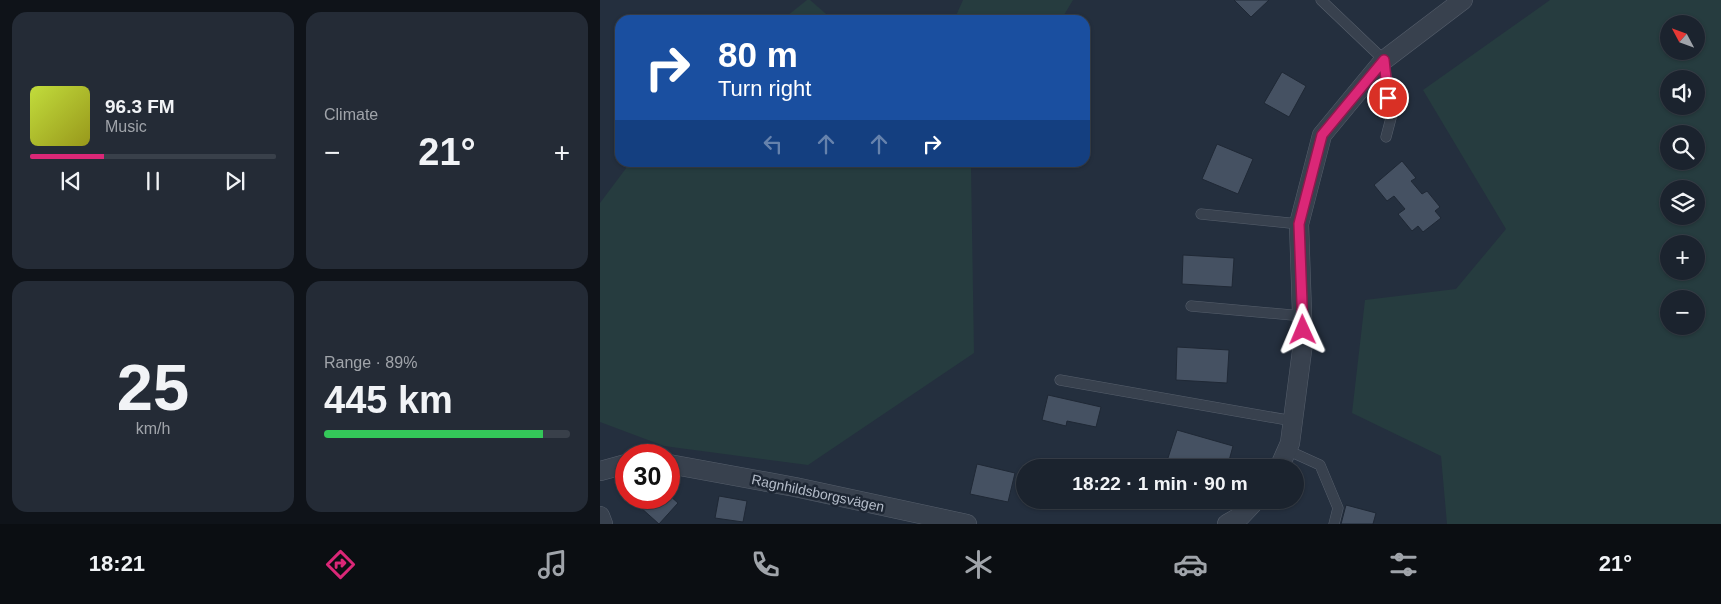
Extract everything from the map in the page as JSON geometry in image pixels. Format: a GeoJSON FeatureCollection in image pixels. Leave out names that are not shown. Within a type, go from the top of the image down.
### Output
{"type":"FeatureCollection","features":[{"type":"Feature","properties":{"kind":"street"},"geometry":{"type":"LineString","coordinates":[[1283,459],[1290,443],[1303,343],[1299,224],[1322,135],[1384,60],[1463,0]]}},
{"type":"Feature","properties":{"kind":"street","name":"Ragnhildsborgsvägen"},"geometry":{"type":"LineString","coordinates":[[680,466],[795,487],[967,524]]}},
{"type":"Feature","properties":{"kind":"street"},"geometry":{"type":"LineString","coordinates":[[600,471],[615,467]]}},
{"type":"Feature","properties":{"kind":"street"},"geometry":{"type":"LineString","coordinates":[[1227,524],[1241,516],[1248,509]]}},
{"type":"Feature","properties":{"kind":"street"},"geometry":{"type":"LineString","coordinates":[[600,516],[603,524]]}},
{"type":"Feature","properties":{"kind":"lane"},"geometry":{"type":"LineString","coordinates":[[1321,0],[1384,60],[1391,118],[1386,137]]}},
{"type":"Feature","properties":{"kind":"lane"},"geometry":{"type":"LineString","coordinates":[[1202,214],[1299,224]]}},
{"type":"Feature","properties":{"kind":"lane"},"geometry":{"type":"LineString","coordinates":[[1192,306],[1302,316]]}},
{"type":"Feature","properties":{"kind":"lane"},"geometry":{"type":"LineString","coordinates":[[1060,380],[1293,420]]}},
{"type":"Feature","properties":{"kind":"lane"},"geometry":{"type":"LineString","coordinates":[[1287,450],[1320,465],[1338,508],[1334,524]]}},
{"type":"Feature","properties":{"kind":"green space"},"geometry":{"type":"Polygon","coordinates":[[[807,0],[810,0],[827,15],[788,15],[807,0]]]}},
{"type":"Feature","properties":{"kind":"green space"},"geometry":{"type":"Polygon","coordinates":[[[963,0],[1073,0],[1064,15],[956,15],[963,0]]]}},
{"type":"Feature","properties":{"kind":"green space"},"geometry":{"type":"Polygon","coordinates":[[[1550,0],[1721,0],[1721,524],[1447,524],[1441,456],[1352,413],[1365,300],[1456,289],[1506,229],[1423,90],[1550,0]]]}},
{"type":"Feature","properties":{"kind":"green space"},"geometry":{"type":"Polygon","coordinates":[[[627,167],[971,167],[974,353],[808,465],[680,448],[680,444],[659,444],[600,422],[600,203],[627,167]]]}},
{"type":"Feature","properties":{"kind":"building"},"geometry":{"type":"Polygon","coordinates":[[[1234,0],[1269,0],[1251,17],[1234,0]]]}},
{"type":"Feature","properties":{"kind":"building"},"geometry":{"type":"Polygon","coordinates":[[[1282,72],[1306,86],[1289,117],[1264,103],[1282,72]]]}},
{"type":"Feature","properties":{"kind":"building"},"geometry":{"type":"Polygon","coordinates":[[[1217,144],[1253,159],[1238,194],[1202,179],[1217,144]]]}},
{"type":"Feature","properties":{"kind":"building"},"geometry":{"type":"Polygon","coordinates":[[[1402,161],[1416,178],[1411,181],[1422,194],[1427,191],[1440,207],[1435,211],[1441,218],[1423,232],[1418,226],[1412,231],[1398,214],[1405,209],[1394,196],[1387,201],[1374,185],[1402,161]]]}},
{"type":"Feature","properties":{"kind":"building"},"geometry":{"type":"Polygon","coordinates":[[[1183,255],[1234,258],[1232,287],[1182,284],[1183,255]]]}},
{"type":"Feature","properties":{"kind":"building"},"geometry":{"type":"Polygon","coordinates":[[[1177,347],[1229,350],[1227,383],[1176,380],[1177,347]]]}},
{"type":"Feature","properties":{"kind":"building"},"geometry":{"type":"Polygon","coordinates":[[[1048,395],[1101,407],[1096,427],[1067,421],[1066,426],[1042,420],[1048,395]]]}},
{"type":"Feature","properties":{"kind":"building"},"geometry":{"type":"Polygon","coordinates":[[[1177,430],[1233,446],[1229,459],[1168,459],[1177,430]]]}},
{"type":"Feature","properties":{"kind":"building"},"geometry":{"type":"Polygon","coordinates":[[[977,464],[1015,473],[1008,502],[970,494],[977,464]]]}},
{"type":"Feature","properties":{"kind":"building"},"geometry":{"type":"Polygon","coordinates":[[[719,496],[747,501],[743,522],[715,518],[719,496]]]}},
{"type":"Feature","properties":{"kind":"building"},"geometry":{"type":"Polygon","coordinates":[[[1346,505],[1376,513],[1373,524],[1341,524],[1346,505]]]}},
{"type":"Feature","properties":{"kind":"building"},"geometry":{"type":"Polygon","coordinates":[[[642,509],[673,509],[659,524],[642,509]]]}},
{"type":"Feature","properties":{"kind":"route"},"geometry":{"type":"LineString","coordinates":[[1303,330],[1299,224],[1322,135],[1384,60],[1388,98]]}}]}
